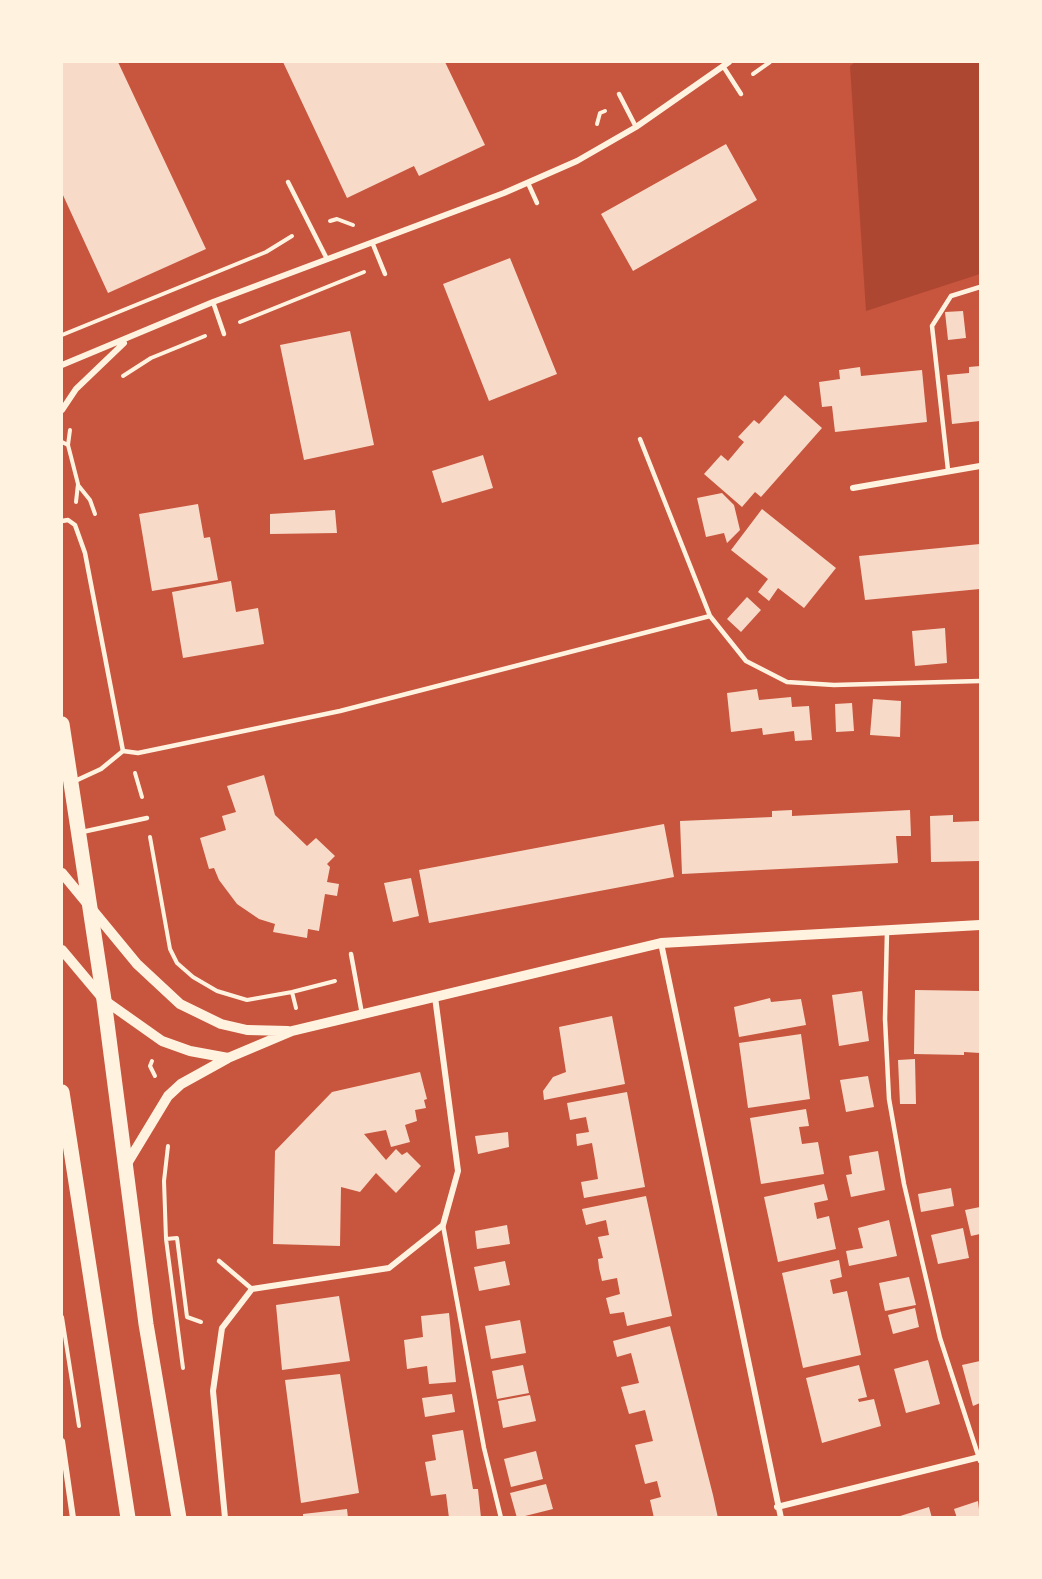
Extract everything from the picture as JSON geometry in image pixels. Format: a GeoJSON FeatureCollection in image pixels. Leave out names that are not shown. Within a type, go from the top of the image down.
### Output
{"type":"FeatureCollection","features":[{"type":"Feature","properties":{"kind":"main road"},"geometry":{"type":"LineString","coordinates":[[62,724],[104,1000],[146,1324],[179,1518]]}},
{"type":"Feature","properties":{"kind":"main road"},"geometry":{"type":"LineString","coordinates":[[62,1092],[128,1518]]}},
{"type":"Feature","properties":{"kind":"street"},"geometry":{"type":"LineString","coordinates":[[62,365],[213,302],[528,183],[577,161],[636,127],[729,62]]}},
{"type":"Feature","properties":{"kind":"street"},"geometry":{"type":"LineString","coordinates":[[62,410],[76,389],[126,340]]}},
{"type":"Feature","properties":{"kind":"street"},"geometry":{"type":"LineString","coordinates":[[853,488],[981,466]]}},
{"type":"Feature","properties":{"kind":"street"},"geometry":{"type":"LineString","coordinates":[[62,873],[137,964],[186,1008],[221,1024],[247,1030],[297,1030]]}},
{"type":"Feature","properties":{"kind":"street"},"geometry":{"type":"LineString","coordinates":[[125,1168],[168,1096],[198,1072],[297,1030],[661,943],[887,928],[981,925]]}},
{"type":"Feature","properties":{"kind":"street"},"geometry":{"type":"LineString","coordinates":[[661,943],[781,1518]]}},
{"type":"Feature","properties":{"kind":"street"},"geometry":{"type":"LineString","coordinates":[[62,950],[104,1000],[162,1041],[190,1051],[228,1058]]}},
{"type":"Feature","properties":{"kind":"street"},"geometry":{"type":"LineString","coordinates":[[225,1518],[213,1391],[222,1328],[252,1289],[389,1268],[444,1225],[458,1171],[435,997]]}},
{"type":"Feature","properties":{"kind":"street"},"geometry":{"type":"LineString","coordinates":[[62,1441],[73,1518]]}},
{"type":"Feature","properties":{"kind":"street"},"geometry":{"type":"LineString","coordinates":[[777,1507],[980,1459]]}},
{"type":"Feature","properties":{"kind":"lane"},"geometry":{"type":"LineString","coordinates":[[723,66],[741,94]]}},
{"type":"Feature","properties":{"kind":"lane"},"geometry":{"type":"LineString","coordinates":[[619,94],[636,127]]}},
{"type":"Feature","properties":{"kind":"lane"},"geometry":{"type":"LineString","coordinates":[[288,182],[327,259]]}},
{"type":"Feature","properties":{"kind":"lane"},"geometry":{"type":"LineString","coordinates":[[528,183],[537,203]]}},
{"type":"Feature","properties":{"kind":"lane"},"geometry":{"type":"LineString","coordinates":[[372,242],[385,274]]}},
{"type":"Feature","properties":{"kind":"lane"},"geometry":{"type":"LineString","coordinates":[[948,470],[932,326],[951,296],[981,287]]}},
{"type":"Feature","properties":{"kind":"lane"},"geometry":{"type":"LineString","coordinates":[[213,302],[224,334]]}},
{"type":"Feature","properties":{"kind":"lane"},"geometry":{"type":"LineString","coordinates":[[640,439],[710,616],[746,661],[787,682],[834,685],[981,681]]}},
{"type":"Feature","properties":{"kind":"lane"},"geometry":{"type":"LineString","coordinates":[[62,521],[68,520],[75,525],[85,553],[123,751]]}},
{"type":"Feature","properties":{"kind":"lane"},"geometry":{"type":"LineString","coordinates":[[72,783],[101,769],[123,751],[138,753],[340,711],[710,616]]}},
{"type":"Feature","properties":{"kind":"lane"},"geometry":{"type":"LineString","coordinates":[[79,832],[147,818]]}},
{"type":"Feature","properties":{"kind":"lane"},"geometry":{"type":"LineString","coordinates":[[887,928],[885,1019],[889,1099],[904,1184],[940,1338],[980,1459]]}},
{"type":"Feature","properties":{"kind":"lane"},"geometry":{"type":"LineString","coordinates":[[351,954],[362,1014]]}},
{"type":"Feature","properties":{"kind":"lane"},"geometry":{"type":"LineString","coordinates":[[444,1225],[484,1448],[501,1518]]}},
{"type":"Feature","properties":{"kind":"lane"},"geometry":{"type":"LineString","coordinates":[[219,1261],[252,1289]]}},
{"type":"Feature","properties":{"kind":"path"},"geometry":{"type":"LineString","coordinates":[[593,129],[600,113],[624,101]]}},
{"type":"Feature","properties":{"kind":"path"},"geometry":{"type":"LineString","coordinates":[[62,335],[266,252],[282,240],[311,228],[336,219],[351,226],[362,222]]}},
{"type":"Feature","properties":{"kind":"path"},"geometry":{"type":"LineString","coordinates":[[62,442],[68,446],[78,484]]}},
{"type":"Feature","properties":{"kind":"path"},"geometry":{"type":"LineString","coordinates":[[135,772],[147,818],[170,949],[177,963],[193,977],[217,991],[247,1000],[292,992],[355,976]]}},
{"type":"Feature","properties":{"kind":"path"},"geometry":{"type":"LineString","coordinates":[[292,992],[297,1030]]}},
{"type":"Feature","properties":{"kind":"path"},"geometry":{"type":"LineString","coordinates":[[169,1141],[165,1159],[166,1239],[183,1370]]}},
{"type":"Feature","properties":{"kind":"path"},"geometry":{"type":"LineString","coordinates":[[166,1239],[177,1238],[186,1317],[222,1328]]}},
{"type":"Feature","properties":{"kind":"path"},"geometry":{"type":"LineString","coordinates":[[62,1317],[76,1410]]}},
{"type":"Feature","properties":{"kind":"shaded area"},"geometry":{"type":"Polygon","coordinates":[[[855,62],[980,62],[980,274],[866,311],[850,66],[855,62]]]}},
{"type":"Feature","properties":{"kind":"building"},"geometry":{"type":"Polygon","coordinates":[[[62,62],[118,62],[206,249],[108,293],[62,193],[62,62]]]}},
{"type":"Feature","properties":{"kind":"building"},"geometry":{"type":"Polygon","coordinates":[[[283,62],[445,62],[485,145],[419,176],[414,166],[347,198],[283,62]]]}},
{"type":"Feature","properties":{"kind":"building"},"geometry":{"type":"Polygon","coordinates":[[[726,144],[757,200],[633,271],[601,214],[726,144]]]}},
{"type":"Feature","properties":{"kind":"building"},"geometry":{"type":"Polygon","coordinates":[[[510,258],[557,374],[489,401],[443,284],[510,258]]]}},
{"type":"Feature","properties":{"kind":"building"},"geometry":{"type":"Polygon","coordinates":[[[963,311],[966,338],[948,340],[945,312],[963,311]]]}},
{"type":"Feature","properties":{"kind":"building"},"geometry":{"type":"Polygon","coordinates":[[[350,331],[374,445],[304,460],[280,345],[350,331]]]}},
{"type":"Feature","properties":{"kind":"building"},"geometry":{"type":"Polygon","coordinates":[[[980,366],[980,421],[952,424],[947,375],[969,373],[969,367],[980,366]]]}},
{"type":"Feature","properties":{"kind":"building"},"geometry":{"type":"Polygon","coordinates":[[[860,367],[861,376],[922,370],[927,422],[835,432],[832,406],[822,407],[819,382],[840,379],[839,370],[860,367]]]}},
{"type":"Feature","properties":{"kind":"building"},"geometry":{"type":"Polygon","coordinates":[[[785,395],[822,428],[761,497],[755,492],[742,507],[704,474],[721,455],[728,461],[744,442],[738,437],[754,420],[759,424],[785,395]]]}},
{"type":"Feature","properties":{"kind":"building"},"geometry":{"type":"Polygon","coordinates":[[[483,455],[493,488],[442,503],[432,471],[483,455]]]}},
{"type":"Feature","properties":{"kind":"building"},"geometry":{"type":"Polygon","coordinates":[[[722,493],[734,505],[740,530],[727,543],[724,533],[706,537],[697,498],[722,493]]]}},
{"type":"Feature","properties":{"kind":"building"},"geometry":{"type":"Polygon","coordinates":[[[198,504],[204,538],[210,537],[218,580],[152,591],[139,514],[198,504]]]}},
{"type":"Feature","properties":{"kind":"building"},"geometry":{"type":"Polygon","coordinates":[[[762,509],[836,568],[804,608],[778,588],[769,601],[758,592],[768,579],[731,550],[762,509]]]}},
{"type":"Feature","properties":{"kind":"building"},"geometry":{"type":"Polygon","coordinates":[[[335,510],[337,533],[270,534],[270,514],[335,510]]]}},
{"type":"Feature","properties":{"kind":"building"},"geometry":{"type":"Polygon","coordinates":[[[980,544],[980,589],[865,600],[859,556],[980,544]]]}},
{"type":"Feature","properties":{"kind":"building"},"geometry":{"type":"Polygon","coordinates":[[[231,581],[236,612],[258,608],[264,644],[183,658],[172,592],[231,581]]]}},
{"type":"Feature","properties":{"kind":"building"},"geometry":{"type":"Polygon","coordinates":[[[747,597],[761,610],[741,632],[727,619],[747,597]]]}},
{"type":"Feature","properties":{"kind":"building"},"geometry":{"type":"Polygon","coordinates":[[[945,628],[947,663],[915,666],[912,631],[945,628]]]}},
{"type":"Feature","properties":{"kind":"building"},"geometry":{"type":"Polygon","coordinates":[[[757,689],[759,700],[791,697],[792,707],[809,706],[812,740],[795,741],[794,731],[763,735],[762,728],[731,732],[727,693],[757,689]]]}},
{"type":"Feature","properties":{"kind":"building"},"geometry":{"type":"Polygon","coordinates":[[[873,699],[901,701],[900,737],[870,735],[873,699]]]}},
{"type":"Feature","properties":{"kind":"building"},"geometry":{"type":"Polygon","coordinates":[[[852,703],[854,731],[836,732],[835,704],[852,703]]]}},
{"type":"Feature","properties":{"kind":"building"},"geometry":{"type":"Polygon","coordinates":[[[264,775],[275,815],[307,846],[316,838],[335,856],[327,864],[330,867],[327,882],[339,884],[337,896],[325,894],[319,931],[308,929],[307,938],[273,932],[275,924],[259,919],[237,904],[219,880],[214,868],[209,869],[200,838],[226,830],[222,816],[236,812],[227,786],[264,775]]]}},
{"type":"Feature","properties":{"kind":"building"},"geometry":{"type":"Polygon","coordinates":[[[792,810],[792,816],[910,810],[911,836],[896,836],[898,863],[682,874],[680,821],[772,817],[772,811],[792,810]]]}},
{"type":"Feature","properties":{"kind":"building"},"geometry":{"type":"Polygon","coordinates":[[[953,815],[953,822],[980,821],[980,861],[931,862],[930,816],[953,815]]]}},
{"type":"Feature","properties":{"kind":"building"},"geometry":{"type":"Polygon","coordinates":[[[664,824],[674,877],[429,923],[419,870],[664,824]]]}},
{"type":"Feature","properties":{"kind":"building"},"geometry":{"type":"Polygon","coordinates":[[[411,878],[419,916],[393,922],[384,883],[411,878]]]}},
{"type":"Feature","properties":{"kind":"building"},"geometry":{"type":"Polygon","coordinates":[[[915,990],[980,991],[980,1053],[914,1054],[915,990]]]}},
{"type":"Feature","properties":{"kind":"building"},"geometry":{"type":"Polygon","coordinates":[[[862,991],[869,1041],[839,1046],[832,995],[862,991]]]}},
{"type":"Feature","properties":{"kind":"building"},"geometry":{"type":"Polygon","coordinates":[[[770,998],[771,1002],[801,999],[806,1025],[739,1037],[734,1007],[770,998]]]}},
{"type":"Feature","properties":{"kind":"building"},"geometry":{"type":"Polygon","coordinates":[[[612,1016],[625,1084],[544,1100],[543,1091],[553,1077],[566,1072],[559,1027],[612,1016]]]}},
{"type":"Feature","properties":{"kind":"building"},"geometry":{"type":"Polygon","coordinates":[[[801,1034],[810,1099],[748,1108],[739,1043],[801,1034]]]}},
{"type":"Feature","properties":{"kind":"building"},"geometry":{"type":"Polygon","coordinates":[[[915,1059],[916,1104],[900,1104],[898,1060],[915,1059]]]}},
{"type":"Feature","properties":{"kind":"building"},"geometry":{"type":"Polygon","coordinates":[[[420,1072],[427,1099],[424,1100],[426,1108],[415,1110],[417,1121],[405,1125],[410,1142],[391,1147],[386,1130],[364,1134],[386,1160],[396,1149],[402,1155],[407,1152],[421,1166],[396,1193],[376,1173],[360,1192],[341,1187],[340,1246],[273,1244],[275,1151],[332,1092],[420,1072]]]}},
{"type":"Feature","properties":{"kind":"building"},"geometry":{"type":"Polygon","coordinates":[[[868,1076],[874,1107],[846,1112],[840,1080],[868,1076]]]}},
{"type":"Feature","properties":{"kind":"building"},"geometry":{"type":"Polygon","coordinates":[[[627,1092],[645,1187],[584,1198],[581,1182],[598,1179],[592,1143],[577,1146],[576,1134],[589,1132],[586,1117],[570,1120],[567,1103],[627,1092]]]}},
{"type":"Feature","properties":{"kind":"building"},"geometry":{"type":"Polygon","coordinates":[[[806,1109],[809,1126],[799,1127],[802,1144],[818,1142],[824,1174],[761,1184],[750,1118],[806,1109]]]}},
{"type":"Feature","properties":{"kind":"building"},"geometry":{"type":"Polygon","coordinates":[[[508,1132],[509,1147],[478,1154],[475,1136],[508,1132]]]}},
{"type":"Feature","properties":{"kind":"building"},"geometry":{"type":"Polygon","coordinates":[[[878,1151],[885,1190],[851,1197],[846,1175],[852,1174],[849,1156],[878,1151]]]}},
{"type":"Feature","properties":{"kind":"building"},"geometry":{"type":"Polygon","coordinates":[[[824,1184],[828,1200],[814,1203],[817,1219],[829,1216],[836,1249],[778,1262],[764,1197],[824,1184]]]}},
{"type":"Feature","properties":{"kind":"building"},"geometry":{"type":"Polygon","coordinates":[[[951,1188],[954,1206],[921,1212],[918,1194],[951,1188]]]}},
{"type":"Feature","properties":{"kind":"building"},"geometry":{"type":"Polygon","coordinates":[[[646,1196],[672,1316],[627,1326],[624,1312],[610,1314],[606,1298],[620,1294],[617,1278],[602,1281],[599,1268],[598,1259],[603,1258],[598,1237],[609,1235],[606,1220],[586,1225],[582,1209],[646,1196]]]}},
{"type":"Feature","properties":{"kind":"building"},"geometry":{"type":"Polygon","coordinates":[[[980,1207],[980,1234],[971,1236],[965,1210],[980,1207]]]}},
{"type":"Feature","properties":{"kind":"building"},"geometry":{"type":"Polygon","coordinates":[[[889,1220],[897,1256],[849,1266],[846,1251],[863,1248],[858,1228],[889,1220]]]}},
{"type":"Feature","properties":{"kind":"building"},"geometry":{"type":"Polygon","coordinates":[[[507,1225],[510,1244],[477,1249],[475,1231],[507,1225]]]}},
{"type":"Feature","properties":{"kind":"building"},"geometry":{"type":"Polygon","coordinates":[[[963,1228],[969,1258],[938,1264],[931,1235],[963,1228]]]}},
{"type":"Feature","properties":{"kind":"building"},"geometry":{"type":"Polygon","coordinates":[[[839,1260],[842,1277],[830,1280],[833,1294],[847,1291],[861,1355],[803,1368],[782,1273],[839,1260]]]}},
{"type":"Feature","properties":{"kind":"building"},"geometry":{"type":"Polygon","coordinates":[[[505,1261],[510,1285],[479,1291],[474,1267],[505,1261]]]}},
{"type":"Feature","properties":{"kind":"building"},"geometry":{"type":"Polygon","coordinates":[[[909,1277],[916,1305],[885,1311],[879,1283],[909,1277]]]}},
{"type":"Feature","properties":{"kind":"building"},"geometry":{"type":"Polygon","coordinates":[[[339,1296],[350,1361],[282,1370],[276,1305],[339,1296]]]}},
{"type":"Feature","properties":{"kind":"building"},"geometry":{"type":"Polygon","coordinates":[[[915,1308],[919,1327],[893,1334],[888,1315],[915,1308]]]}},
{"type":"Feature","properties":{"kind":"building"},"geometry":{"type":"Polygon","coordinates":[[[449,1313],[456,1382],[429,1384],[427,1366],[407,1369],[404,1340],[423,1337],[421,1316],[449,1313]]]}},
{"type":"Feature","properties":{"kind":"building"},"geometry":{"type":"Polygon","coordinates":[[[520,1320],[526,1353],[491,1359],[485,1326],[520,1320]]]}},
{"type":"Feature","properties":{"kind":"building"},"geometry":{"type":"Polygon","coordinates":[[[670,1326],[718,1518],[654,1518],[650,1500],[661,1497],[657,1481],[645,1484],[635,1445],[653,1441],[645,1410],[629,1414],[621,1387],[639,1383],[631,1353],[617,1357],[613,1341],[670,1326]]]}},
{"type":"Feature","properties":{"kind":"building"},"geometry":{"type":"Polygon","coordinates":[[[928,1360],[940,1404],[906,1413],[894,1369],[928,1360]]]}},
{"type":"Feature","properties":{"kind":"building"},"geometry":{"type":"Polygon","coordinates":[[[980,1361],[980,1403],[973,1406],[962,1365],[980,1361]]]}},
{"type":"Feature","properties":{"kind":"building"},"geometry":{"type":"Polygon","coordinates":[[[523,1365],[529,1393],[497,1399],[492,1371],[523,1365]]]}},
{"type":"Feature","properties":{"kind":"building"},"geometry":{"type":"Polygon","coordinates":[[[859,1365],[867,1397],[858,1399],[859,1402],[874,1399],[881,1426],[822,1443],[806,1378],[859,1365]]]}},
{"type":"Feature","properties":{"kind":"building"},"geometry":{"type":"Polygon","coordinates":[[[340,1374],[359,1493],[301,1503],[285,1380],[340,1374]]]}},
{"type":"Feature","properties":{"kind":"building"},"geometry":{"type":"Polygon","coordinates":[[[452,1394],[455,1412],[425,1417],[422,1398],[452,1394]]]}},
{"type":"Feature","properties":{"kind":"building"},"geometry":{"type":"Polygon","coordinates":[[[530,1395],[536,1421],[503,1428],[498,1401],[530,1395]]]}},
{"type":"Feature","properties":{"kind":"building"},"geometry":{"type":"Polygon","coordinates":[[[463,1430],[473,1489],[478,1489],[481,1518],[449,1518],[446,1494],[431,1496],[425,1462],[436,1460],[432,1435],[463,1430]]]}},
{"type":"Feature","properties":{"kind":"building"},"geometry":{"type":"Polygon","coordinates":[[[536,1451],[543,1479],[511,1487],[504,1459],[536,1451]]]}},
{"type":"Feature","properties":{"kind":"building"},"geometry":{"type":"Polygon","coordinates":[[[546,1484],[553,1509],[517,1518],[510,1493],[546,1484]]]}},
{"type":"Feature","properties":{"kind":"building"},"geometry":{"type":"Polygon","coordinates":[[[978,1501],[980,1518],[957,1518],[954,1509],[978,1501]]]}},
{"type":"Feature","properties":{"kind":"building"},"geometry":{"type":"Polygon","coordinates":[[[929,1507],[932,1518],[897,1518],[897,1517],[929,1507]]]}},
{"type":"Feature","properties":{"kind":"building"},"geometry":{"type":"Polygon","coordinates":[[[347,1509],[348,1518],[303,1518],[303,1514],[347,1509]]]}}]}
